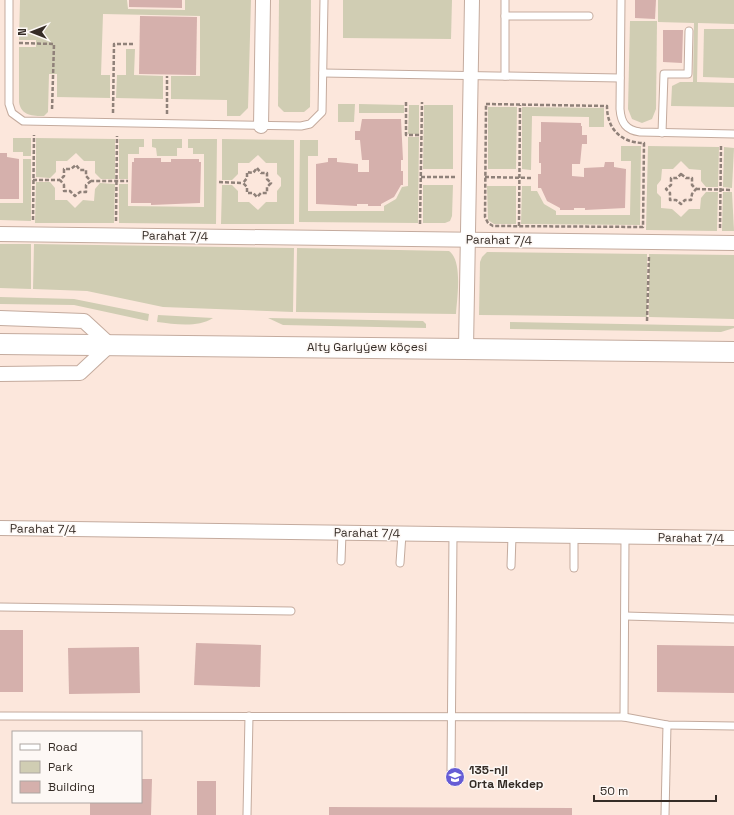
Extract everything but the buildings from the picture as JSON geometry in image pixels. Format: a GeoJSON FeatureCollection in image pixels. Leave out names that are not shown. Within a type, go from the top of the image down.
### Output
{"type":"FeatureCollection","features":[{"type":"Feature","properties":{"kind":"street"},"geometry":{"type":"LineString","coordinates":[[261,126],[263,0]]}},
{"type":"Feature","properties":{"kind":"street"},"geometry":{"type":"LineString","coordinates":[[466,348],[472,0]]}},
{"type":"Feature","properties":{"kind":"street","name":"Parahat 7/4"},"geometry":{"type":"LineString","coordinates":[[0,234],[734,243]]}},
{"type":"Feature","properties":{"kind":"street"},"geometry":{"type":"LineString","coordinates":[[0,318],[84,321],[110,345],[80,373],[0,374]]}},
{"type":"Feature","properties":{"kind":"street","name":"Alty Garlyýew köçesi"},"geometry":{"type":"LineString","coordinates":[[0,344],[734,352]]}},
{"type":"Feature","properties":{"kind":"street","name":"Parahat 7/4"},"geometry":{"type":"LineString","coordinates":[[0,528],[734,538]]}},
{"type":"Feature","properties":{"kind":"lane"},"geometry":{"type":"LineString","coordinates":[[9,0],[8,95],[11,109],[16,117],[33,122],[261,126],[301,126],[310,124],[318,118],[322,112],[324,0]]}},
{"type":"Feature","properties":{"kind":"lane"},"geometry":{"type":"LineString","coordinates":[[505,0],[505,76]]}},
{"type":"Feature","properties":{"kind":"lane"},"geometry":{"type":"LineString","coordinates":[[621,0],[620,109],[621,119],[625,126],[632,131],[640,132],[734,134]]}},
{"type":"Feature","properties":{"kind":"lane"},"geometry":{"type":"LineString","coordinates":[[505,16],[589,16]]}},
{"type":"Feature","properties":{"kind":"lane"},"geometry":{"type":"LineString","coordinates":[[662,133],[664,74],[688,74],[689,31]]}},
{"type":"Feature","properties":{"kind":"lane"},"geometry":{"type":"LineString","coordinates":[[323,73],[620,78]]}},
{"type":"Feature","properties":{"kind":"lane"},"geometry":{"type":"LineString","coordinates":[[341,561],[342,533]]}},
{"type":"Feature","properties":{"kind":"lane"},"geometry":{"type":"LineString","coordinates":[[400,563],[402,534]]}},
{"type":"Feature","properties":{"kind":"lane"},"geometry":{"type":"LineString","coordinates":[[451,770],[453,535]]}},
{"type":"Feature","properties":{"kind":"lane"},"geometry":{"type":"LineString","coordinates":[[511,566],[512,536]]}},
{"type":"Feature","properties":{"kind":"lane"},"geometry":{"type":"LineString","coordinates":[[574,536],[574,568]]}},
{"type":"Feature","properties":{"kind":"lane"},"geometry":{"type":"LineString","coordinates":[[624,717],[625,537]]}},
{"type":"Feature","properties":{"kind":"lane"},"geometry":{"type":"LineString","coordinates":[[0,607],[291,611]]}},
{"type":"Feature","properties":{"kind":"lane"},"geometry":{"type":"LineString","coordinates":[[625,616],[734,619]]}},
{"type":"Feature","properties":{"kind":"lane"},"geometry":{"type":"LineString","coordinates":[[0,716],[624,717],[667,724],[734,726]]}},
{"type":"Feature","properties":{"kind":"lane"},"geometry":{"type":"LineString","coordinates":[[247,815],[249,716]]}},
{"type":"Feature","properties":{"kind":"lane"},"geometry":{"type":"LineString","coordinates":[[665,815],[667,724]]}},
{"type":"Feature","properties":{"kind":"path"},"geometry":{"type":"LineString","coordinates":[[19,43],[54,44],[53,97]]}},
{"type":"Feature","properties":{"kind":"path"},"geometry":{"type":"LineString","coordinates":[[113,98],[114,44],[135,44]]}},
{"type":"Feature","properties":{"kind":"path"},"geometry":{"type":"LineString","coordinates":[[167,76],[167,99]]}},
{"type":"Feature","properties":{"kind":"path"},"geometry":{"type":"LineString","coordinates":[[406,102],[406,135],[421,135]]}},
{"type":"Feature","properties":{"kind":"path"},"geometry":{"type":"LineString","coordinates":[[420,225],[422,102]]}},
{"type":"Feature","properties":{"kind":"path"},"geometry":{"type":"LineString","coordinates":[[486,104],[520,105],[607,106],[608,119],[617,135],[629,142],[644,144],[643,227],[493,226],[486,220],[486,104]]}},
{"type":"Feature","properties":{"kind":"path"},"geometry":{"type":"LineString","coordinates":[[519,226],[520,105]]}},
{"type":"Feature","properties":{"kind":"path"},"geometry":{"type":"LineString","coordinates":[[33,222],[34,135]]}},
{"type":"Feature","properties":{"kind":"path"},"geometry":{"type":"LineString","coordinates":[[116,223],[117,136]]}},
{"type":"Feature","properties":{"kind":"path"},"geometry":{"type":"LineString","coordinates":[[720,231],[721,145]]}},
{"type":"Feature","properties":{"kind":"path"},"geometry":{"type":"LineString","coordinates":[[33,180],[60,180],[64,176],[64,170],[71,170],[76,165],[80,170],[86,170],[86,176],[91,181]]}},
{"type":"Feature","properties":{"kind":"path"},"geometry":{"type":"LineString","coordinates":[[219,182],[243,183],[247,187],[247,193],[253,193],[257,197],[261,193],[267,193],[267,187],[271,183],[267,179],[267,173],[261,173],[257,168],[253,173],[247,172],[247,178],[243,183]]}},
{"type":"Feature","properties":{"kind":"path"},"geometry":{"type":"LineString","coordinates":[[696,189],[692,194],[691,200],[685,200],[681,204],[676,200],[670,200],[670,193],[666,189],[670,184],[670,178],[677,178],[681,174],[686,178],[692,178],[692,185],[696,189],[732,190]]}},
{"type":"Feature","properties":{"kind":"path"},"geometry":{"type":"LineString","coordinates":[[421,177],[455,177]]}},
{"type":"Feature","properties":{"kind":"path"},"geometry":{"type":"LineString","coordinates":[[485,177],[531,178]]}},
{"type":"Feature","properties":{"kind":"path"},"geometry":{"type":"LineString","coordinates":[[60,180],[64,185],[64,191],[70,191],[75,196],[80,192],[86,192],[86,185],[91,181],[128,182]]}},
{"type":"Feature","properties":{"kind":"path"},"geometry":{"type":"LineString","coordinates":[[648,321],[649,254]]}},
{"type":"Feature","properties":{"kind":"green space"},"geometry":{"type":"Polygon","coordinates":[[[20,0],[127,0],[128,9],[185,10],[185,0],[251,0],[248,108],[240,116],[227,116],[227,100],[171,99],[171,76],[200,76],[200,16],[103,14],[101,75],[110,75],[110,98],[57,97],[57,74],[49,74],[48,112],[44,116],[36,116],[25,113],[20,107],[19,102],[19,47],[36,47],[36,40],[19,40],[20,0]]]}},
{"type":"Feature","properties":{"kind":"green space"},"geometry":{"type":"Polygon","coordinates":[[[279,0],[311,0],[310,107],[304,112],[284,112],[278,106],[279,0]]]}},
{"type":"Feature","properties":{"kind":"green space"},"geometry":{"type":"Polygon","coordinates":[[[343,0],[452,0],[451,39],[343,38],[343,0]]]}},
{"type":"Feature","properties":{"kind":"green space"},"geometry":{"type":"Polygon","coordinates":[[[658,0],[734,0],[734,24],[698,23],[697,82],[734,83],[734,107],[671,106],[672,86],[680,82],[693,82],[694,23],[658,22],[658,0]]]}},
{"type":"Feature","properties":{"kind":"green space"},"geometry":{"type":"Polygon","coordinates":[[[630,21],[657,21],[656,109],[652,119],[642,123],[632,119],[628,109],[630,21]]]}},
{"type":"Feature","properties":{"kind":"green space"},"geometry":{"type":"Polygon","coordinates":[[[704,29],[734,29],[734,78],[703,77],[704,29]]]}},
{"type":"Feature","properties":{"kind":"green space"},"geometry":{"type":"Polygon","coordinates":[[[126,49],[135,49],[134,75],[163,76],[163,99],[116,98],[117,75],[126,75],[126,49]]]}},
{"type":"Feature","properties":{"kind":"green space"},"geometry":{"type":"Polygon","coordinates":[[[338,104],[355,104],[354,122],[338,122],[338,104]]]}},
{"type":"Feature","properties":{"kind":"green space"},"geometry":{"type":"Polygon","coordinates":[[[359,104],[404,105],[404,113],[359,113],[359,104]]]}},
{"type":"Feature","properties":{"kind":"green space"},"geometry":{"type":"Polygon","coordinates":[[[409,105],[419,105],[419,134],[408,134],[409,105]]]}},
{"type":"Feature","properties":{"kind":"green space"},"geometry":{"type":"Polygon","coordinates":[[[424,105],[453,105],[453,169],[423,169],[424,105]]]}},
{"type":"Feature","properties":{"kind":"green space"},"geometry":{"type":"Polygon","coordinates":[[[488,107],[517,107],[516,169],[488,169],[488,107]]]}},
{"type":"Feature","properties":{"kind":"green space"},"geometry":{"type":"Polygon","coordinates":[[[522,107],[604,108],[604,127],[589,127],[589,117],[532,116],[531,170],[522,169],[522,107]]]}},
{"type":"Feature","properties":{"kind":"green space"},"geometry":{"type":"Polygon","coordinates":[[[408,137],[419,137],[418,223],[299,222],[300,140],[318,140],[318,156],[308,156],[308,211],[384,211],[384,206],[396,199],[402,187],[408,186],[408,137]]]}},
{"type":"Feature","properties":{"kind":"green space"},"geometry":{"type":"Polygon","coordinates":[[[13,138],[31,138],[31,156],[23,156],[23,152],[13,152],[13,138]]]}},
{"type":"Feature","properties":{"kind":"green space"},"geometry":{"type":"Polygon","coordinates":[[[36,138],[115,139],[115,179],[101,179],[95,173],[95,161],[84,161],[76,153],[67,161],[56,161],[56,172],[50,178],[36,177],[36,138]]]}},
{"type":"Feature","properties":{"kind":"green space"},"geometry":{"type":"Polygon","coordinates":[[[119,139],[144,139],[144,147],[139,147],[139,154],[128,154],[128,179],[119,179],[119,139]]]}},
{"type":"Feature","properties":{"kind":"green space"},"geometry":{"type":"Polygon","coordinates":[[[152,139],[182,139],[182,148],[177,148],[177,156],[157,156],[156,148],[152,147],[152,139]]]}},
{"type":"Feature","properties":{"kind":"green space"},"geometry":{"type":"Polygon","coordinates":[[[188,139],[217,139],[216,224],[119,223],[119,184],[128,184],[128,206],[204,207],[204,154],[193,154],[193,148],[188,148],[188,139]]]}},
{"type":"Feature","properties":{"kind":"green space"},"geometry":{"type":"Polygon","coordinates":[[[222,139],[294,140],[294,224],[221,224],[222,185],[232,185],[238,191],[238,202],[249,202],[258,210],[266,202],[277,202],[277,191],[281,186],[281,178],[277,174],[277,163],[266,163],[258,155],[249,163],[238,163],[238,174],[232,180],[222,180],[222,139]]]}},
{"type":"Feature","properties":{"kind":"green space"},"geometry":{"type":"Polygon","coordinates":[[[621,146],[641,146],[640,225],[521,224],[522,186],[531,186],[531,191],[537,191],[544,204],[556,211],[556,215],[630,215],[631,161],[621,161],[621,146]]]}},
{"type":"Feature","properties":{"kind":"green space"},"geometry":{"type":"Polygon","coordinates":[[[648,146],[719,147],[718,187],[706,187],[701,181],[701,170],[689,169],[681,161],[673,169],[662,169],[661,180],[657,185],[657,193],[661,197],[661,208],[672,209],[681,217],[689,209],[700,209],[701,198],[706,192],[718,192],[717,231],[646,230],[648,146]]]}},
{"type":"Feature","properties":{"kind":"green space"},"geometry":{"type":"Polygon","coordinates":[[[724,147],[734,148],[732,188],[723,187],[724,147]]]}},
{"type":"Feature","properties":{"kind":"green space"},"geometry":{"type":"Polygon","coordinates":[[[23,159],[31,159],[31,221],[0,220],[0,203],[23,203],[23,159]]]}},
{"type":"Feature","properties":{"kind":"green space"},"geometry":{"type":"Polygon","coordinates":[[[36,182],[50,182],[55,188],[55,200],[67,200],[75,208],[83,200],[94,201],[95,189],[100,183],[115,184],[114,223],[35,223],[36,182]]]}},
{"type":"Feature","properties":{"kind":"green space"},"geometry":{"type":"Polygon","coordinates":[[[423,185],[453,185],[452,216],[450,221],[445,223],[423,223],[423,185]]]}},
{"type":"Feature","properties":{"kind":"green space"},"geometry":{"type":"Polygon","coordinates":[[[487,186],[516,186],[516,224],[494,224],[488,220],[487,186]]]}},
{"type":"Feature","properties":{"kind":"green space"},"geometry":{"type":"Polygon","coordinates":[[[723,192],[732,192],[734,231],[722,231],[723,192]]]}},
{"type":"Feature","properties":{"kind":"green space"},"geometry":{"type":"Polygon","coordinates":[[[0,244],[31,244],[31,289],[0,288],[0,244]]]}},
{"type":"Feature","properties":{"kind":"green space"},"geometry":{"type":"Polygon","coordinates":[[[34,244],[294,248],[293,312],[163,307],[87,291],[33,289],[34,244]]]}},
{"type":"Feature","properties":{"kind":"green space"},"geometry":{"type":"Polygon","coordinates":[[[297,248],[449,251],[453,256],[458,271],[456,314],[296,312],[297,248]]]}},
{"type":"Feature","properties":{"kind":"green space"},"geometry":{"type":"Polygon","coordinates":[[[487,252],[647,254],[647,317],[479,315],[480,262],[482,257],[487,252]]]}},
{"type":"Feature","properties":{"kind":"green space"},"geometry":{"type":"Polygon","coordinates":[[[649,254],[734,255],[734,319],[649,317],[649,254]]]}},
{"type":"Feature","properties":{"kind":"green space"},"geometry":{"type":"Polygon","coordinates":[[[0,297],[74,299],[149,314],[148,321],[74,305],[0,304],[0,297]]]}},
{"type":"Feature","properties":{"kind":"green space"},"geometry":{"type":"Polygon","coordinates":[[[158,315],[213,318],[200,323],[178,324],[157,322],[158,315]]]}},
{"type":"Feature","properties":{"kind":"green space"},"geometry":{"type":"Polygon","coordinates":[[[268,318],[423,321],[426,324],[426,328],[283,325],[268,318]]]}},
{"type":"Feature","properties":{"kind":"green space"},"geometry":{"type":"Polygon","coordinates":[[[510,322],[734,326],[734,328],[721,332],[510,329],[510,322]]]}},
{"type":"Feature","properties":{"kind":"place","name":"135-nji Orta Mekdep"},"geometry":{"type":"Point","coordinates":[455,777]}}]}
